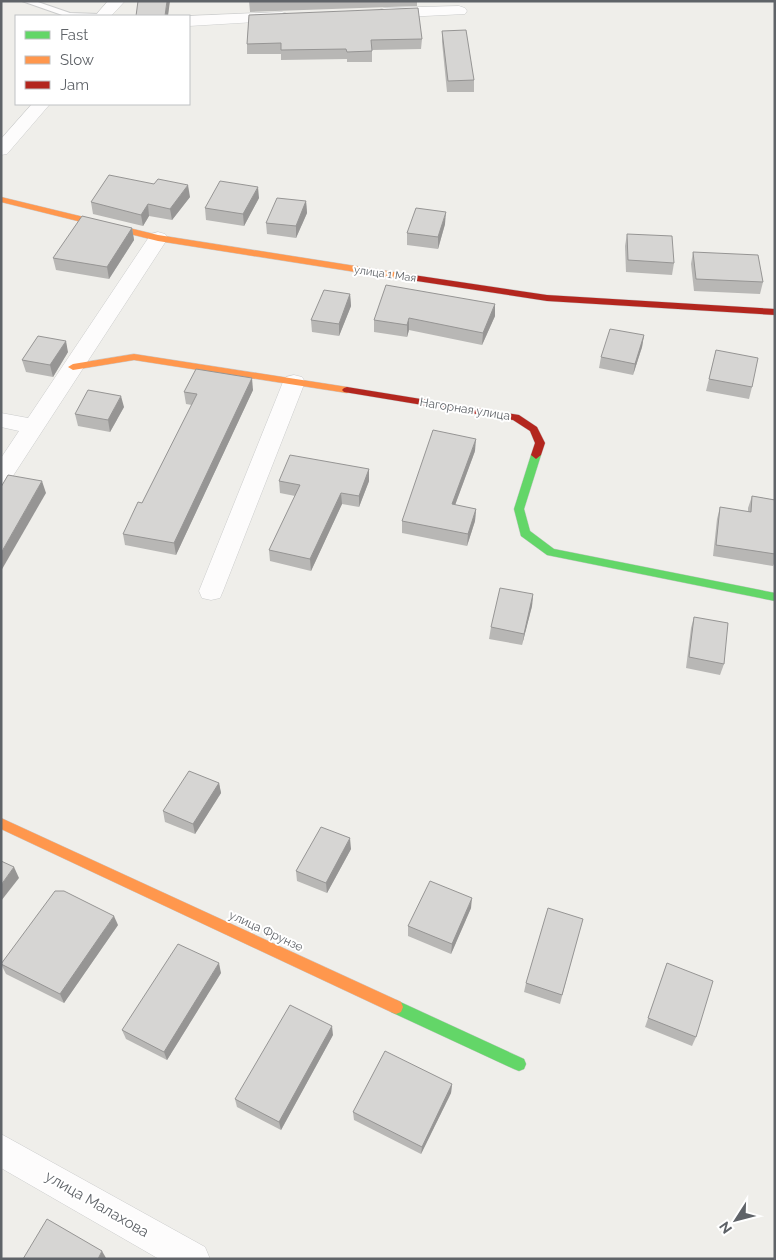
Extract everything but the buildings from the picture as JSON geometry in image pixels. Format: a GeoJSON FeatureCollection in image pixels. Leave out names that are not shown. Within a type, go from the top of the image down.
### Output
{"type":"FeatureCollection","features":[{"type":"Feature","properties":{"kind":"street"},"geometry":{"type":"LineString","coordinates":[[102,15],[117,1]]}},
{"type":"Feature","properties":{"kind":"street"},"geometry":{"type":"LineString","coordinates":[[372,14],[459,11]]}},
{"type":"Feature","properties":{"kind":"street"},"geometry":{"type":"LineString","coordinates":[[190,21],[295,17]]}},
{"type":"Feature","properties":{"kind":"street"},"geometry":{"type":"LineString","coordinates":[[1,150],[40,105]]}},
{"type":"Feature","properties":{"kind":"street","name":"улица 1 Мая"},"geometry":{"type":"LineString","coordinates":[[1,199],[158,238],[244,253],[547,298],[775,312]]}},
{"type":"Feature","properties":{"kind":"street"},"geometry":{"type":"LineString","coordinates":[[1,476],[158,238]]}},
{"type":"Feature","properties":{"kind":"street","name":"Нагорная улица"},"geometry":{"type":"LineString","coordinates":[[73,366],[134,357],[516,417],[534,429],[540,443],[519,509],[525,533],[551,552],[775,597]]}},
{"type":"Feature","properties":{"kind":"street"},"geometry":{"type":"LineString","coordinates":[[211,591],[294,382]]}},
{"type":"Feature","properties":{"kind":"street"},"geometry":{"type":"LineString","coordinates":[[1,420],[33,427]]}},
{"type":"Feature","properties":{"kind":"street","name":"улица Фрунзе"},"geometry":{"type":"LineString","coordinates":[[1,823],[519,1064]]}},
{"type":"Feature","properties":{"kind":"street","name":"улица Малахова"},"geometry":{"type":"LineString","coordinates":[[1,1150],[193,1259]]}},
{"type":"Feature","properties":{"kind":"lane"},"geometry":{"type":"LineString","coordinates":[[26,1],[70,15]]}},
{"type":"Feature","properties":{"kind":"traffic: fast"},"geometry":{"type":"LineString","coordinates":[[536,455],[519,509],[525,533],[551,552],[775,597]]}},
{"type":"Feature","properties":{"kind":"traffic: fast"},"geometry":{"type":"LineString","coordinates":[[396,1007],[519,1064]]}},
{"type":"Feature","properties":{"kind":"traffic: slow"},"geometry":{"type":"LineString","coordinates":[[1,199],[158,238],[400,276]]}},
{"type":"Feature","properties":{"kind":"traffic: slow"},"geometry":{"type":"LineString","coordinates":[[73,367],[134,357],[347,390]]}},
{"type":"Feature","properties":{"kind":"traffic: slow"},"geometry":{"type":"LineString","coordinates":[[1,823],[396,1007]]}},
{"type":"Feature","properties":{"kind":"traffic: jam"},"geometry":{"type":"LineString","coordinates":[[400,276],[547,298],[775,312]]}},
{"type":"Feature","properties":{"kind":"traffic: jam"},"geometry":{"type":"LineString","coordinates":[[347,390],[516,417],[534,429],[540,443],[536,455]]}}]}
